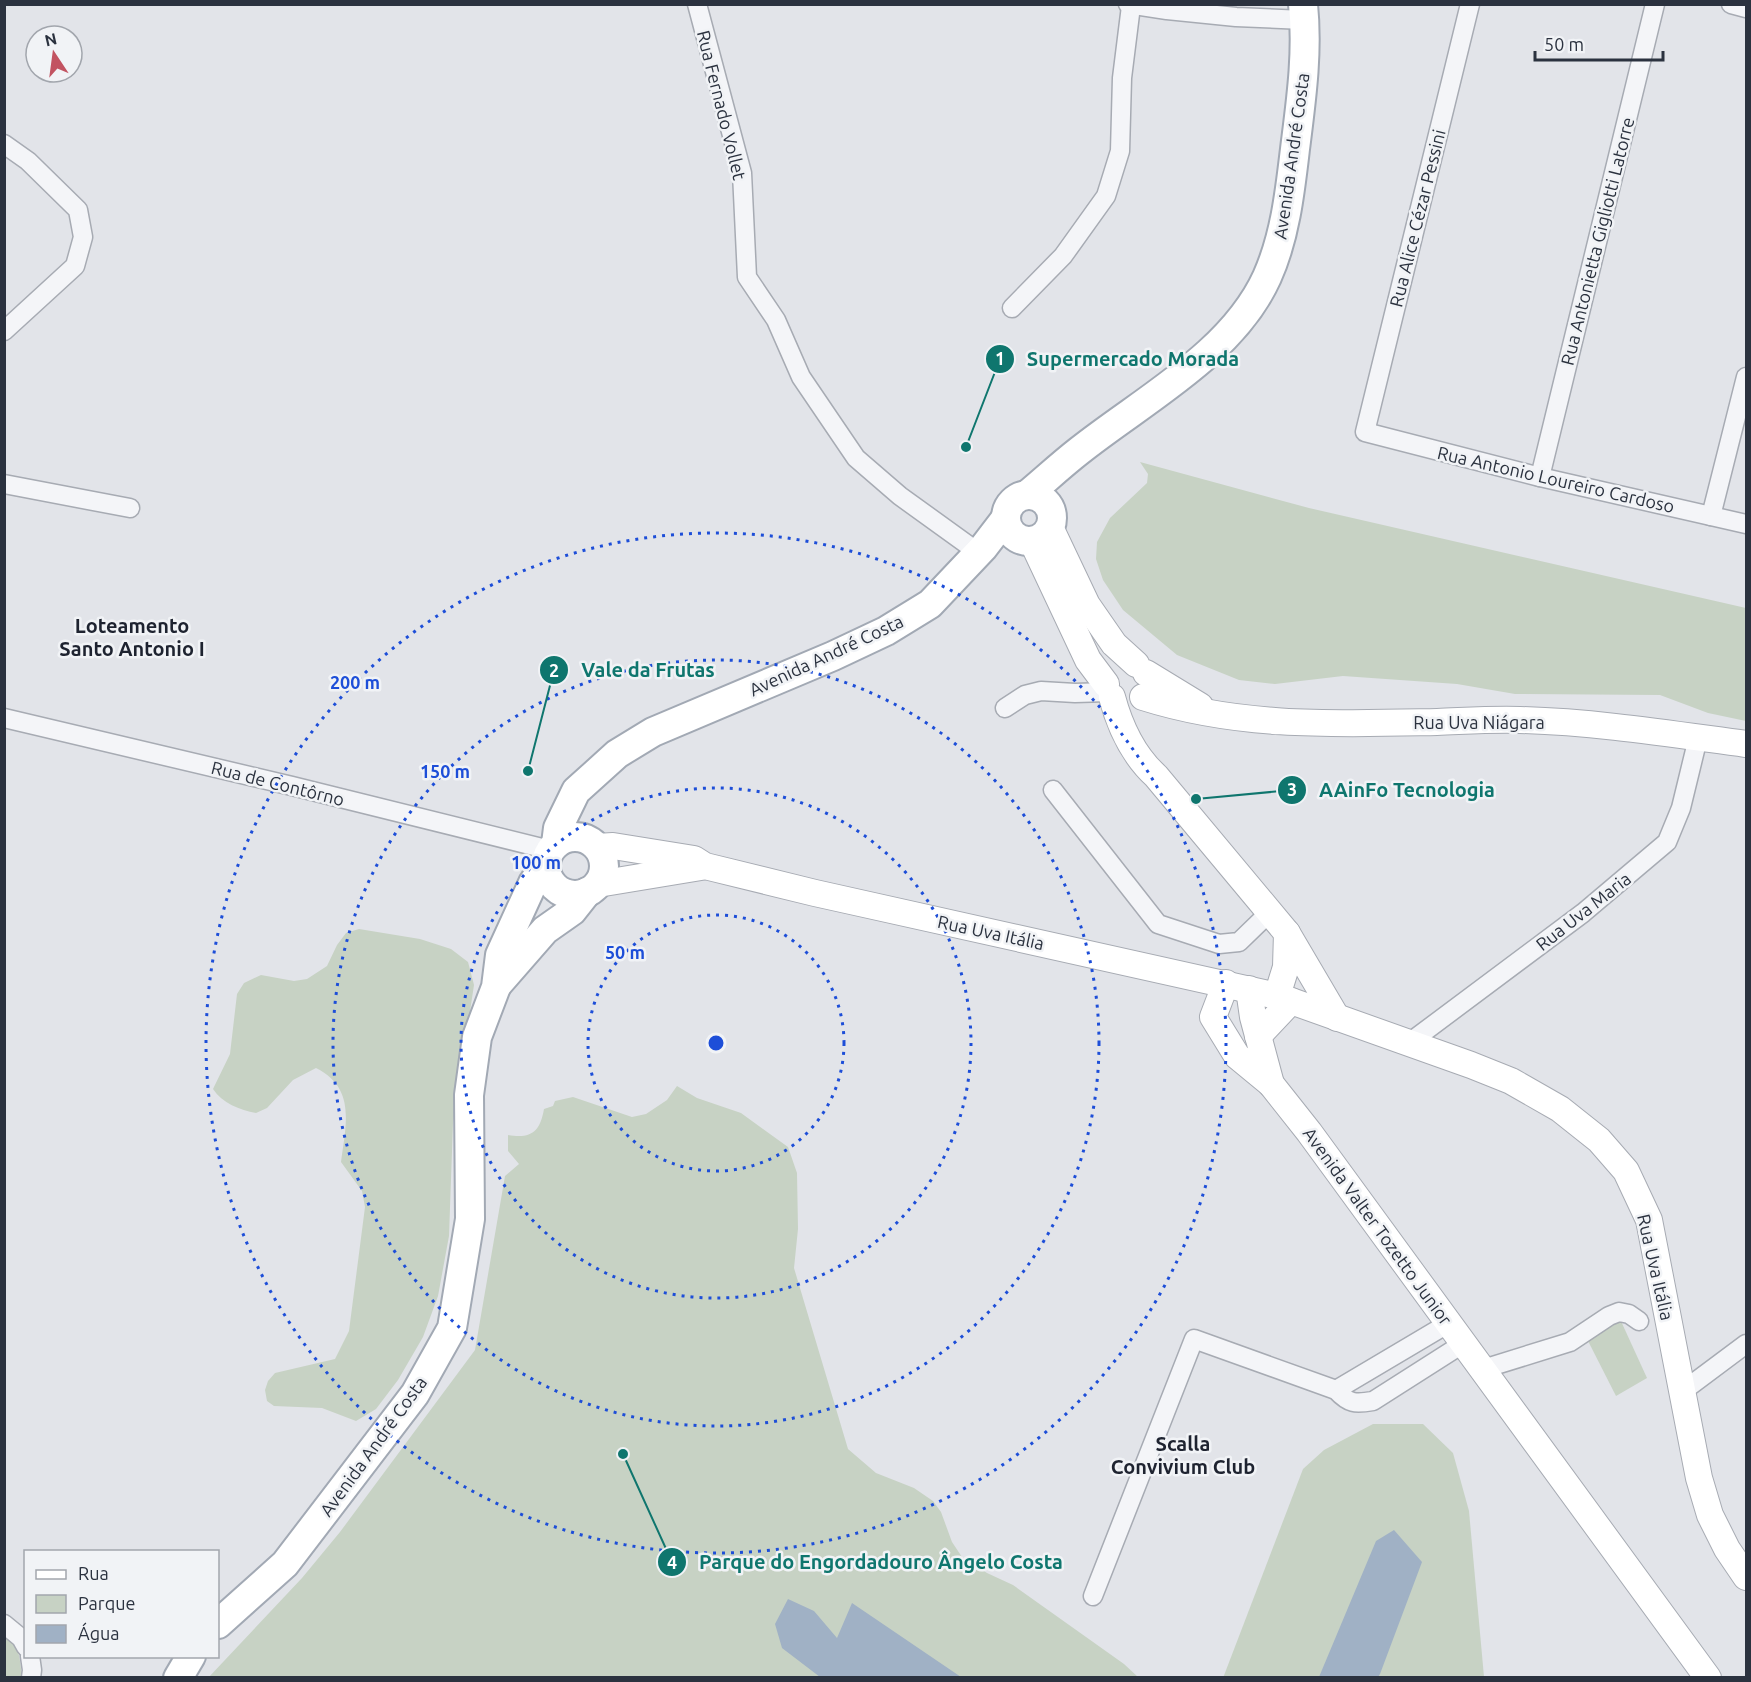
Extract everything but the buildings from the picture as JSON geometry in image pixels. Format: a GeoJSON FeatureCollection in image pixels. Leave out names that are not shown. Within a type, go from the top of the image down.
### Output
{"type":"FeatureCollection","features":[{"type":"Feature","properties":{"kind":"main road","name":"Avenida André Costa"},"geometry":{"type":"LineString","coordinates":[[219,1623],[285,1564],[415,1394],[452,1328],[470,1219],[469,1095],[477,1037],[496,987],[500,955],[532,883],[551,853],[558,828],[576,791],[616,754],[653,732],[833,656],[886,631],[930,604],[981,550],[1031,529],[1052,513],[1043,499],[1027,495],[1077,452],[1211,351],[1243,316],[1266,278],[1282,235],[1304,84],[1304,12]]}},
{"type":"Feature","properties":{"kind":"main road"},"geometry":{"type":"LineString","coordinates":[[1031,529],[1062,466]]}},
{"type":"Feature","properties":{"kind":"main road"},"geometry":{"type":"LineString","coordinates":[[591,776],[582,801],[594,844],[602,856],[603,875],[593,888],[573,895],[559,890],[549,879],[551,853],[567,838],[579,837],[594,844]]}},
{"type":"Feature","properties":{"kind":"main road","name":"Avenida André Costa"},"geometry":{"type":"LineString","coordinates":[[496,987],[545,930],[572,910],[593,888]]}},
{"type":"Feature","properties":{"kind":"main road"},"geometry":{"type":"LineString","coordinates":[[178,1677],[190,1658]]}},
{"type":"Feature","properties":{"kind":"street","name":"Rua Fernado Vollet"},"geometry":{"type":"LineString","coordinates":[[697,4],[742,173],[747,277],[776,320],[801,377],[856,458],[900,496],[981,550]]}},
{"type":"Feature","properties":{"kind":"street","name":"Rua Alice Cézar Pessini"},"geometry":{"type":"LineString","coordinates":[[1365,432],[1470,4]]}},
{"type":"Feature","properties":{"kind":"street","name":"Rua Antonietta Gigliotti Latorre"},"geometry":{"type":"LineString","coordinates":[[1540,477],[1655,4]]}},
{"type":"Feature","properties":{"kind":"street"},"geometry":{"type":"LineString","coordinates":[[1731,4],[1746,8]]}},
{"type":"Feature","properties":{"kind":"street"},"geometry":{"type":"LineString","coordinates":[[1012,308],[1063,256],[1106,196],[1120,151],[1122,78],[1130,5],[1236,17],[1304,12]]}},
{"type":"Feature","properties":{"kind":"street"},"geometry":{"type":"LineString","coordinates":[[4,144],[28,161],[78,210],[83,237],[75,266],[4,331]]}},
{"type":"Feature","properties":{"kind":"street"},"geometry":{"type":"LineString","coordinates":[[1711,516],[1746,376]]}},
{"type":"Feature","properties":{"kind":"street","name":"Rua Antonio Loureiro Cardoso"},"geometry":{"type":"LineString","coordinates":[[1365,432],[1540,477],[1746,524]]}},
{"type":"Feature","properties":{"kind":"street"},"geometry":{"type":"LineString","coordinates":[[4,484],[130,508]]}},
{"type":"Feature","properties":{"kind":"street","name":"Rua Uva Niágara"},"geometry":{"type":"LineString","coordinates":[[1031,529],[1114,644],[1126,687]]}},
{"type":"Feature","properties":{"kind":"street","name":"Rua Uva Niágara"},"geometry":{"type":"LineString","coordinates":[[1031,529],[1088,660],[1126,687],[1211,713],[1271,722],[1518,719],[1562,722],[1746,744]]}},
{"type":"Feature","properties":{"kind":"street"},"geometry":{"type":"LineString","coordinates":[[1005,708],[1025,695],[1041,691],[1075,693],[1126,687],[1119,723],[1143,764],[1156,776],[1287,933],[1337,1018]]}},
{"type":"Feature","properties":{"kind":"street","name":"Rua de Contôrno"},"geometry":{"type":"LineString","coordinates":[[4,718],[292,786],[551,853]]}},
{"type":"Feature","properties":{"kind":"street","name":"Rua Uva Maria"},"geometry":{"type":"LineString","coordinates":[[1409,1043],[1583,913],[1667,842],[1681,808],[1698,738]]}},
{"type":"Feature","properties":{"kind":"street"},"geometry":{"type":"LineString","coordinates":[[1053,790],[1158,924],[1219,944],[1239,942],[1270,912]]}},
{"type":"Feature","properties":{"kind":"street","name":"Rua Uva Itália"},"geometry":{"type":"LineString","coordinates":[[594,844],[694,859],[705,866],[815,893],[1284,998],[1511,1081],[1560,1109],[1599,1140],[1626,1171],[1649,1220],[1699,1478],[1710,1515],[1727,1549],[1746,1577]]}},
{"type":"Feature","properties":{"kind":"street","name":"Rua Uva Itália"},"geometry":{"type":"LineString","coordinates":[[593,888],[705,866]]}},
{"type":"Feature","properties":{"kind":"street"},"geometry":{"type":"LineString","coordinates":[[1258,1036],[1284,998],[1287,933]]}},
{"type":"Feature","properties":{"kind":"street","name":"Avenida Valter Tozetto Junior"},"geometry":{"type":"LineString","coordinates":[[1182,974],[1213,1017],[1236,1056],[1271,1084],[1309,1131],[1708,1677]]}},
{"type":"Feature","properties":{"kind":"street"},"geometry":{"type":"LineString","coordinates":[[1213,1017],[1238,986]]}},
{"type":"Feature","properties":{"kind":"street","name":"Avenida Valter Tozetto Junior"},"geometry":{"type":"LineString","coordinates":[[1238,986],[1253,1017],[1271,1084]]}},
{"type":"Feature","properties":{"kind":"street"},"geometry":{"type":"LineString","coordinates":[[1483,1369],[1570,1342],[1609,1316],[1619,1312],[1629,1314],[1639,1321]]}},
{"type":"Feature","properties":{"kind":"street"},"geometry":{"type":"LineString","coordinates":[[1336,1390],[1449,1323]]}},
{"type":"Feature","properties":{"kind":"street"},"geometry":{"type":"LineString","coordinates":[[1093,1596],[1194,1340],[1336,1390],[1344,1399],[1357,1404],[1373,1401],[1464,1343]]}},
{"type":"Feature","properties":{"kind":"street"},"geometry":{"type":"LineString","coordinates":[[1683,1391],[1746,1344]]}},
{"type":"Feature","properties":{"kind":"street"},"geometry":{"type":"LineString","coordinates":[[4,1624],[24,1643]]}},
{"type":"Feature","properties":{"kind":"street"},"geometry":{"type":"LineString","coordinates":[[30,1658],[31,1677]]}},
{"type":"Feature","properties":{"kind":"green space"},"geometry":{"type":"Polygon","coordinates":[[[1140,462],[1309,508],[1746,608],[1746,721],[1708,713],[1660,695],[1515,694],[1457,684],[1343,676],[1275,684],[1239,680],[1177,655],[1123,610],[1103,580],[1096,559],[1097,542],[1110,518],[1147,483],[1148,474],[1140,462]]]}},
{"type":"Feature","properties":{"kind":"green space"},"geometry":{"type":"Polygon","coordinates":[[[359,929],[420,939],[451,949],[468,962],[474,985],[453,1123],[449,1236],[438,1296],[423,1337],[398,1380],[376,1409],[356,1421],[322,1408],[274,1406],[267,1401],[265,1390],[268,1381],[275,1373],[335,1359],[349,1331],[365,1207],[362,1191],[341,1162],[346,1121],[343,1097],[329,1076],[316,1068],[293,1080],[267,1108],[256,1113],[232,1105],[213,1089],[230,1054],[237,994],[244,983],[261,975],[294,981],[307,979],[327,966],[337,945],[346,933],[359,929]]]}},
{"type":"Feature","properties":{"kind":"green space"},"geometry":{"type":"Polygon","coordinates":[[[677,1086],[697,1098],[741,1113],[788,1147],[797,1173],[798,1229],[794,1268],[848,1449],[876,1473],[914,1488],[933,1501],[941,1512],[952,1542],[962,1557],[987,1573],[1013,1585],[1124,1664],[1138,1677],[208,1678],[302,1578],[340,1532],[475,1350],[505,1176],[519,1164],[508,1151],[508,1135],[523,1136],[533,1132],[540,1123],[544,1109],[553,1106],[555,1101],[573,1097],[632,1117],[646,1114],[667,1100],[677,1086]]]}},
{"type":"Feature","properties":{"kind":"green space"},"geometry":{"type":"Polygon","coordinates":[[[1620,1319],[1647,1378],[1616,1396],[1585,1335],[1620,1319]]]}},
{"type":"Feature","properties":{"kind":"green space"},"geometry":{"type":"Polygon","coordinates":[[[1373,1424],[1423,1424],[1453,1453],[1469,1511],[1484,1677],[1223,1678],[1303,1469],[1324,1450],[1373,1424]]]}},
{"type":"Feature","properties":{"kind":"green space"},"geometry":{"type":"Polygon","coordinates":[[[5,1635],[14,1643],[20,1659],[22,1677],[5,1678],[5,1635]]]}},
{"type":"Feature","properties":{"kind":"water"},"geometry":{"type":"Polygon","coordinates":[[[1394,1530],[1422,1562],[1380,1674],[1378,1677],[1319,1677],[1376,1541],[1394,1530]]]}},
{"type":"Feature","properties":{"kind":"water"},"geometry":{"type":"Polygon","coordinates":[[[788,1599],[814,1611],[837,1638],[852,1603],[961,1677],[820,1677],[782,1648],[775,1624],[788,1599]]]}},
{"type":"Feature","properties":{"kind":"place","name":"Supermercado Morada"},"geometry":{"type":"Point","coordinates":[966,447]}},
{"type":"Feature","properties":{"kind":"place","name":"Vale da Frutas"},"geometry":{"type":"Point","coordinates":[528,771]}},
{"type":"Feature","properties":{"kind":"place","name":"AAinFo Tecnologia"},"geometry":{"type":"Point","coordinates":[1196,799]}},
{"type":"Feature","properties":{"kind":"place","name":"Parque do Engordadouro Ângelo Costa"},"geometry":{"type":"Point","coordinates":[623,1454]}},
{"type":"Feature","properties":{"kind":"district","name":"Loteamento Santo Antonio I"},"geometry":{"type":"Point","coordinates":[132,636]}},
{"type":"Feature","properties":{"kind":"district","name":"Scalla Convivium Club"},"geometry":{"type":"Point","coordinates":[1183,1454]}}]}
